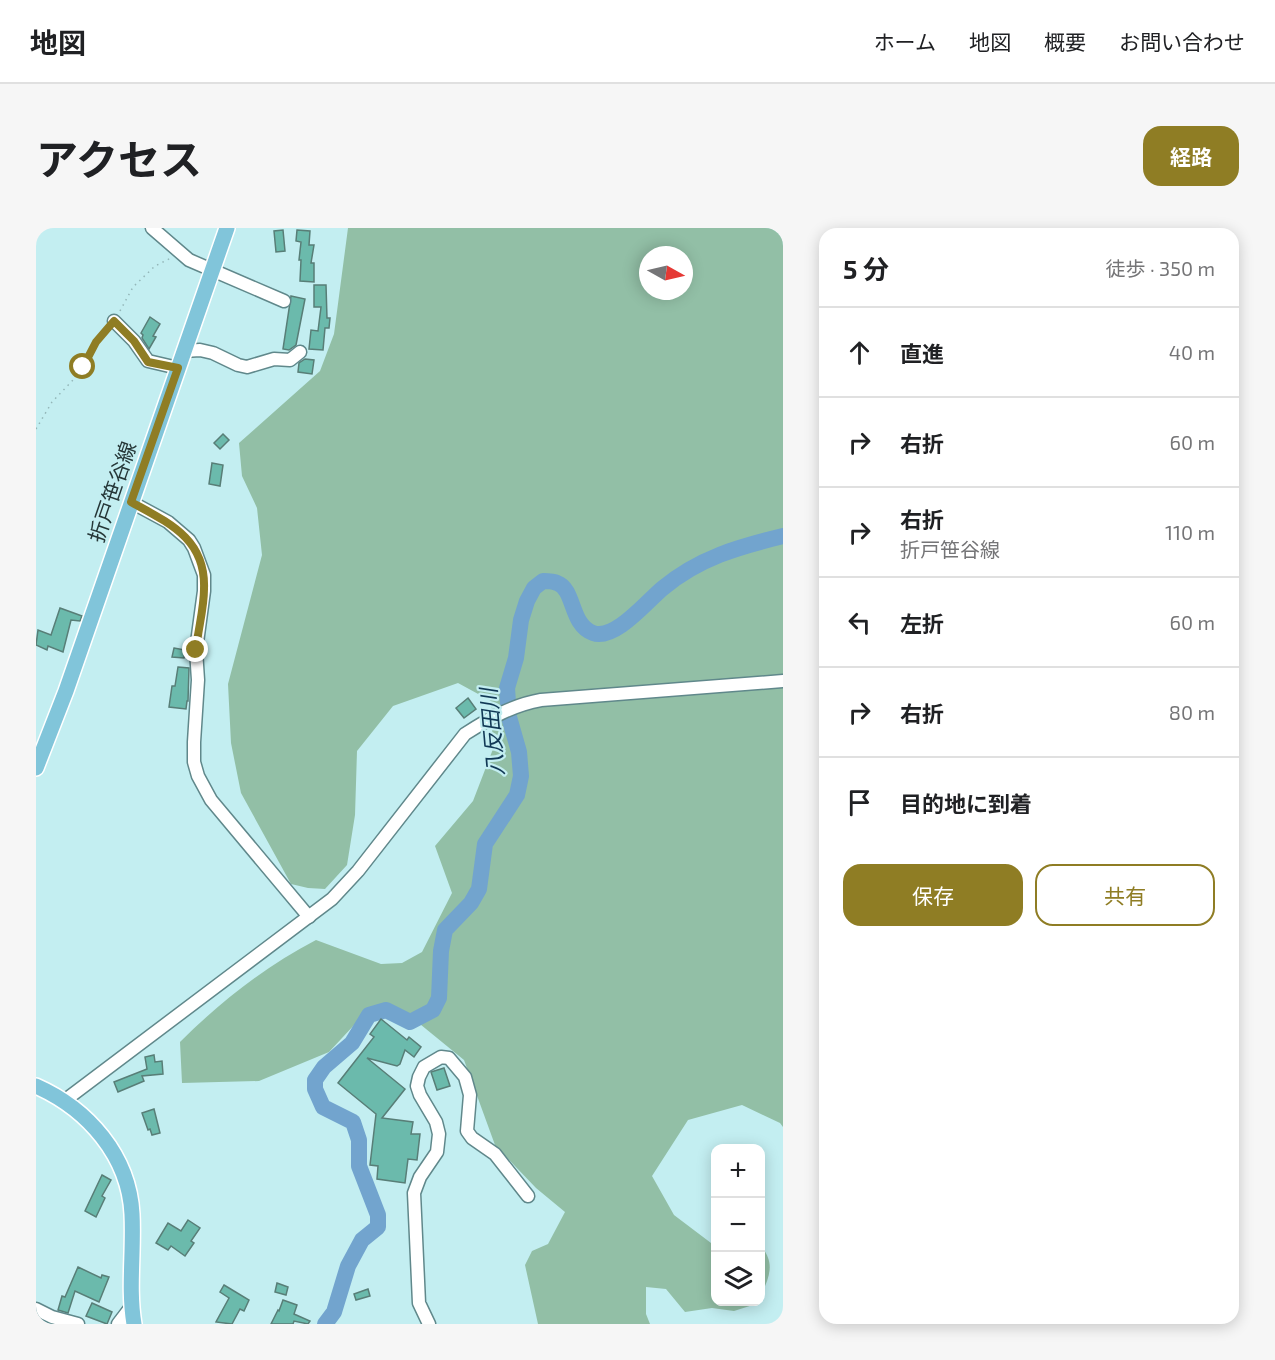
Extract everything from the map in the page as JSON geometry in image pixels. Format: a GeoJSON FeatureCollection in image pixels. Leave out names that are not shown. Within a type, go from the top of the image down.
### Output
{"type":"FeatureCollection","features":[{"type":"Feature","properties":{"kind":"main road","name":"折戸笹谷線"},"geometry":{"type":"LineString","coordinates":[[36,768],[66,691],[227,228]]}},
{"type":"Feature","properties":{"kind":"main road"},"geometry":{"type":"LineString","coordinates":[[36,1086],[64,1101],[82,1115],[105,1139],[126,1179],[132,1214],[131,1307],[134,1324]]}},
{"type":"Feature","properties":{"kind":"street"},"geometry":{"type":"LineString","coordinates":[[153,228],[189,260],[284,302]]}},
{"type":"Feature","properties":{"kind":"street"},"geometry":{"type":"LineString","coordinates":[[114,321],[134,341],[148,362],[178,368]]}},
{"type":"Feature","properties":{"kind":"street"},"geometry":{"type":"LineString","coordinates":[[184,351],[200,350],[213,353],[247,367],[274,359],[290,360],[300,352]]}},
{"type":"Feature","properties":{"kind":"street"},"geometry":{"type":"LineString","coordinates":[[131,502],[168,522],[189,540],[204,575],[196,650],[198,680],[194,762],[198,776],[211,800],[309,917]]}},
{"type":"Feature","properties":{"kind":"street"},"geometry":{"type":"LineString","coordinates":[[64,1101],[332,899],[358,871],[465,734],[494,716],[525,703],[542,700],[783,681]]}},
{"type":"Feature","properties":{"kind":"street"},"geometry":{"type":"LineString","coordinates":[[429,1324],[419,1304],[414,1193],[420,1177],[437,1152],[439,1134],[436,1122],[424,1105],[417,1086],[424,1067],[441,1057],[449,1058],[459,1069],[465,1077],[470,1095],[467,1131],[472,1138],[495,1154],[528,1196]]}},
{"type":"Feature","properties":{"kind":"street"},"geometry":{"type":"LineString","coordinates":[[118,1324],[131,1307]]}},
{"type":"Feature","properties":{"kind":"street"},"geometry":{"type":"LineString","coordinates":[[36,1309],[51,1317],[78,1324]]}},
{"type":"Feature","properties":{"kind":"path"},"geometry":{"type":"LineString","coordinates":[[36,429],[52,402],[74,379],[88,359],[96,342],[114,321],[134,287],[155,266],[176,256],[178,252]]}},
{"type":"Feature","properties":{"kind":"green space"},"geometry":{"type":"Polygon","coordinates":[[[348,228],[783,228],[783,1127],[780,1123],[742,1105],[688,1120],[652,1176],[674,1215],[711,1243],[711,1306],[750,1306],[734,1311],[712,1308],[685,1312],[666,1289],[646,1287],[646,1314],[650,1324],[538,1324],[525,1265],[532,1251],[548,1244],[565,1212],[536,1188],[495,1145],[464,1060],[415,1020],[369,1009],[329,1052],[259,1081],[182,1083],[180,1042],[244,986],[297,950],[316,940],[381,964],[402,963],[422,952],[452,893],[435,846],[473,801],[493,749],[491,701],[458,683],[393,706],[357,751],[355,815],[347,865],[325,889],[291,884],[241,793],[231,743],[228,684],[262,555],[257,508],[242,476],[239,443],[320,371],[334,334],[348,228]]]}},
{"type":"Feature","properties":{"kind":"green space"},"geometry":{"type":"Polygon","coordinates":[[[765,1252],[770,1264],[765,1286],[765,1252]]]}},
{"type":"Feature","properties":{"kind":"building"},"geometry":{"type":"Polygon","coordinates":[[[283,230],[285,251],[276,252],[274,231],[283,230]]]}},
{"type":"Feature","properties":{"kind":"building"},"geometry":{"type":"Polygon","coordinates":[[[297,230],[310,231],[309,245],[314,245],[311,263],[314,263],[314,282],[300,281],[301,242],[296,241],[297,230]]]}},
{"type":"Feature","properties":{"kind":"building"},"geometry":{"type":"Polygon","coordinates":[[[314,285],[326,285],[327,318],[330,318],[329,328],[325,328],[323,350],[309,349],[311,330],[318,331],[321,307],[314,307],[314,285]]]}},
{"type":"Feature","properties":{"kind":"building"},"geometry":{"type":"Polygon","coordinates":[[[291,296],[305,299],[296,345],[289,350],[283,349],[291,296]]]}},
{"type":"Feature","properties":{"kind":"building"},"geometry":{"type":"Polygon","coordinates":[[[150,317],[160,324],[149,349],[141,333],[150,317]]]}},
{"type":"Feature","properties":{"kind":"building"},"geometry":{"type":"Polygon","coordinates":[[[305,359],[314,360],[312,374],[298,372],[299,363],[305,359]]]}},
{"type":"Feature","properties":{"kind":"building"},"geometry":{"type":"Polygon","coordinates":[[[223,434],[229,440],[220,449],[214,443],[223,434]]]}},
{"type":"Feature","properties":{"kind":"building"},"geometry":{"type":"Polygon","coordinates":[[[212,463],[223,465],[220,486],[209,484],[212,463]]]}},
{"type":"Feature","properties":{"kind":"building"},"geometry":{"type":"Polygon","coordinates":[[[60,608],[82,616],[80,621],[71,620],[63,652],[48,646],[47,650],[36,645],[38,630],[51,635],[60,608]]]}},
{"type":"Feature","properties":{"kind":"building"},"geometry":{"type":"Polygon","coordinates":[[[174,648],[185,650],[184,658],[172,657],[174,648]]]}},
{"type":"Feature","properties":{"kind":"building"},"geometry":{"type":"Polygon","coordinates":[[[178,667],[189,668],[186,709],[169,707],[178,667]]]}},
{"type":"Feature","properties":{"kind":"building"},"geometry":{"type":"Polygon","coordinates":[[[468,698],[476,709],[464,718],[456,708],[468,698]]]}},
{"type":"Feature","properties":{"kind":"building"},"geometry":{"type":"Polygon","coordinates":[[[381,1019],[407,1040],[409,1037],[421,1047],[414,1057],[405,1050],[397,1066],[367,1058],[405,1089],[382,1118],[413,1122],[411,1134],[420,1134],[417,1160],[408,1159],[405,1183],[377,1179],[378,1166],[370,1165],[376,1114],[338,1083],[374,1037],[370,1034],[381,1019]]]}},
{"type":"Feature","properties":{"kind":"building"},"geometry":{"type":"Polygon","coordinates":[[[154,1055],[155,1062],[162,1061],[163,1074],[142,1076],[144,1081],[118,1092],[114,1082],[147,1069],[145,1057],[154,1055]]]}},
{"type":"Feature","properties":{"kind":"building"},"geometry":{"type":"Polygon","coordinates":[[[444,1068],[450,1086],[437,1090],[431,1072],[444,1068]]]}},
{"type":"Feature","properties":{"kind":"building"},"geometry":{"type":"Polygon","coordinates":[[[154,1109],[160,1133],[152,1135],[142,1113],[154,1109]]]}},
{"type":"Feature","properties":{"kind":"building"},"geometry":{"type":"Polygon","coordinates":[[[102,1175],[111,1180],[102,1196],[105,1198],[96,1217],[85,1211],[102,1175]]]}},
{"type":"Feature","properties":{"kind":"building"},"geometry":{"type":"Polygon","coordinates":[[[188,1220],[200,1228],[185,1256],[171,1246],[168,1250],[156,1243],[168,1223],[181,1231],[188,1220]]]}},
{"type":"Feature","properties":{"kind":"building"},"geometry":{"type":"Polygon","coordinates":[[[78,1267],[101,1278],[102,1275],[109,1277],[99,1302],[75,1291],[68,1313],[58,1310],[62,1296],[65,1297],[78,1267]]]}},
{"type":"Feature","properties":{"kind":"building"},"geometry":{"type":"Polygon","coordinates":[[[277,1283],[288,1287],[286,1295],[275,1292],[277,1283]]]}},
{"type":"Feature","properties":{"kind":"building"},"geometry":{"type":"Polygon","coordinates":[[[224,1285],[249,1300],[244,1311],[240,1309],[232,1324],[216,1322],[229,1298],[220,1292],[224,1285]]]}},
{"type":"Feature","properties":{"kind":"building"},"geometry":{"type":"Polygon","coordinates":[[[368,1289],[370,1296],[356,1300],[354,1294],[368,1289]]]}},
{"type":"Feature","properties":{"kind":"building"},"geometry":{"type":"Polygon","coordinates":[[[283,1300],[297,1305],[294,1314],[310,1321],[308,1324],[294,1321],[293,1324],[271,1324],[283,1300]]]}},
{"type":"Feature","properties":{"kind":"building"},"geometry":{"type":"Polygon","coordinates":[[[92,1303],[112,1312],[107,1324],[86,1316],[92,1303]]]}},
{"type":"Feature","properties":{"kind":"waterway","name":"八反田川"},"geometry":{"type":"LineString","coordinates":[[325,1324],[334,1312],[348,1266],[362,1240],[378,1227],[378,1215],[359,1166],[359,1140],[353,1122],[323,1107],[315,1089],[315,1080],[324,1067],[352,1043],[369,1015],[386,1010],[410,1022],[433,1010],[439,998],[441,951],[445,930],[471,903],[479,889],[485,844],[517,795],[521,776],[519,752],[509,717],[507,688],[516,658],[521,620],[534,588],[543,581],[554,582],[563,587],[580,623],[593,633],[602,634],[621,626],[663,588],[705,561],[735,549],[783,536]]}},
{"type":"Feature","properties":{"kind":"route"},"geometry":{"type":"LineString","coordinates":[[83,367],[100,336],[114,321],[134,341],[148,362],[178,368],[131,502],[174,526],[194,548],[204,575],[196,650]]}}]}
